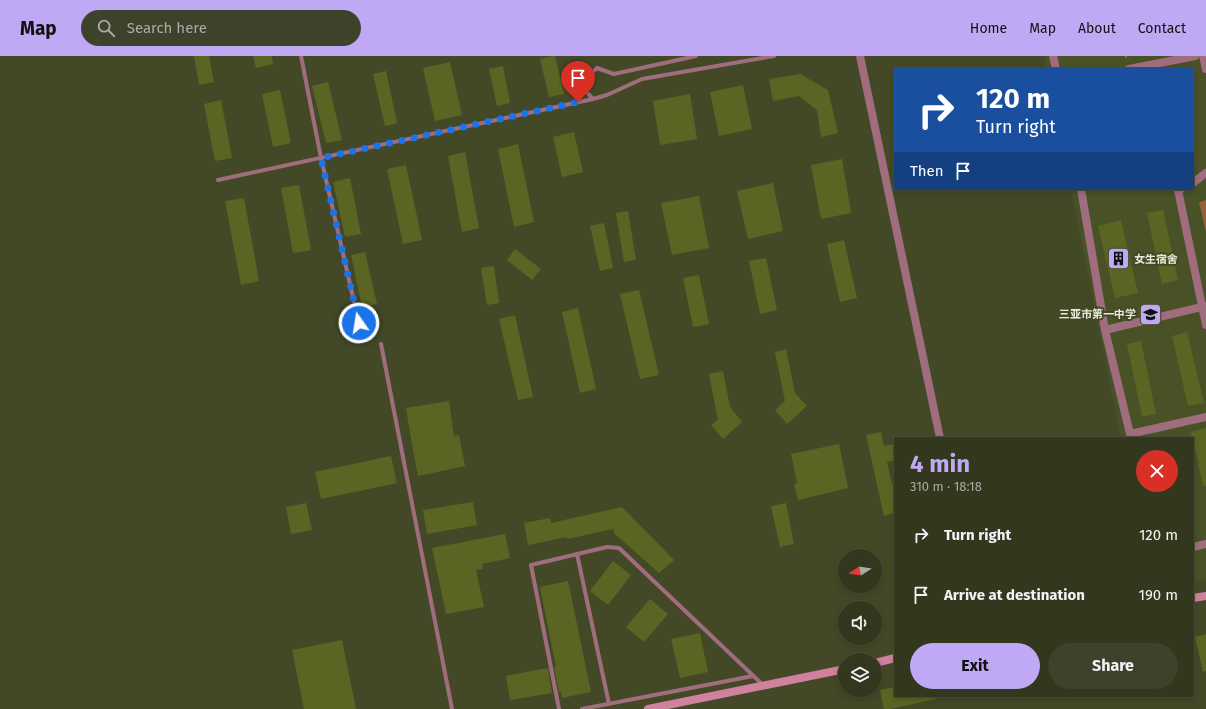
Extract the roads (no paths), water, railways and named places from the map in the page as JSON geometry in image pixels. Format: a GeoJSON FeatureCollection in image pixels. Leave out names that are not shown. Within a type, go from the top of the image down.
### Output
{"type":"FeatureCollection","features":[{"type":"Feature","properties":{"kind":"street"},"geometry":{"type":"LineString","coordinates":[[860,56],[940,437]]}},
{"type":"Feature","properties":{"kind":"street"},"geometry":{"type":"LineString","coordinates":[[1053,56],[1056,68]]}},
{"type":"Feature","properties":{"kind":"street"},"geometry":{"type":"LineString","coordinates":[[1134,68],[1195,56]]}},
{"type":"Feature","properties":{"kind":"street"},"geometry":{"type":"LineString","coordinates":[[1203,56],[1206,69]]}},
{"type":"Feature","properties":{"kind":"street"},"geometry":{"type":"LineString","coordinates":[[1194,182],[1206,173]]}},
{"type":"Feature","properties":{"kind":"street"},"geometry":{"type":"LineString","coordinates":[[1080,190],[1106,330],[1131,436],[1206,417]]}},
{"type":"Feature","properties":{"kind":"street"},"geometry":{"type":"LineString","coordinates":[[1178,190],[1204,307],[1206,324]]}},
{"type":"Feature","properties":{"kind":"street"},"geometry":{"type":"LineString","coordinates":[[1106,330],[1204,307]]}},
{"type":"Feature","properties":{"kind":"street"},"geometry":{"type":"LineString","coordinates":[[1194,547],[1206,544]]}},
{"type":"Feature","properties":{"kind":"street"},"geometry":{"type":"LineString","coordinates":[[1194,598],[1206,596]]}},
{"type":"Feature","properties":{"kind":"street"},"geometry":{"type":"LineString","coordinates":[[882,661],[894,658]]}},
{"type":"Feature","properties":{"kind":"street"},"geometry":{"type":"LineString","coordinates":[[648,709],[838,670]]}},
{"type":"Feature","properties":{"kind":"lane"},"geometry":{"type":"LineString","coordinates":[[301,56],[321,158],[359,323]]}},
{"type":"Feature","properties":{"kind":"lane"},"geometry":{"type":"LineString","coordinates":[[593,99],[585,90],[587,77],[598,68],[614,74],[696,56]]}},
{"type":"Feature","properties":{"kind":"lane"},"geometry":{"type":"LineString","coordinates":[[218,180],[593,99],[607,95],[642,79],[774,56]]}},
{"type":"Feature","properties":{"kind":"lane"},"geometry":{"type":"LineString","coordinates":[[382,344],[452,709]]}},
{"type":"Feature","properties":{"kind":"lane"},"geometry":{"type":"LineString","coordinates":[[559,709],[531,565],[607,547],[619,548],[763,686]]}},
{"type":"Feature","properties":{"kind":"lane"},"geometry":{"type":"LineString","coordinates":[[577,554],[609,704]]}},
{"type":"Feature","properties":{"kind":"lane"},"geometry":{"type":"LineString","coordinates":[[582,709],[753,676]]}},
{"type":"Feature","properties":{"kind":"place","name":"女生宿舍"},"geometry":{"type":"Point","coordinates":[1118,259]}},
{"type":"Feature","properties":{"kind":"place","name":"三亚市第一中学"},"geometry":{"type":"Point","coordinates":[1151,314]}}]}
